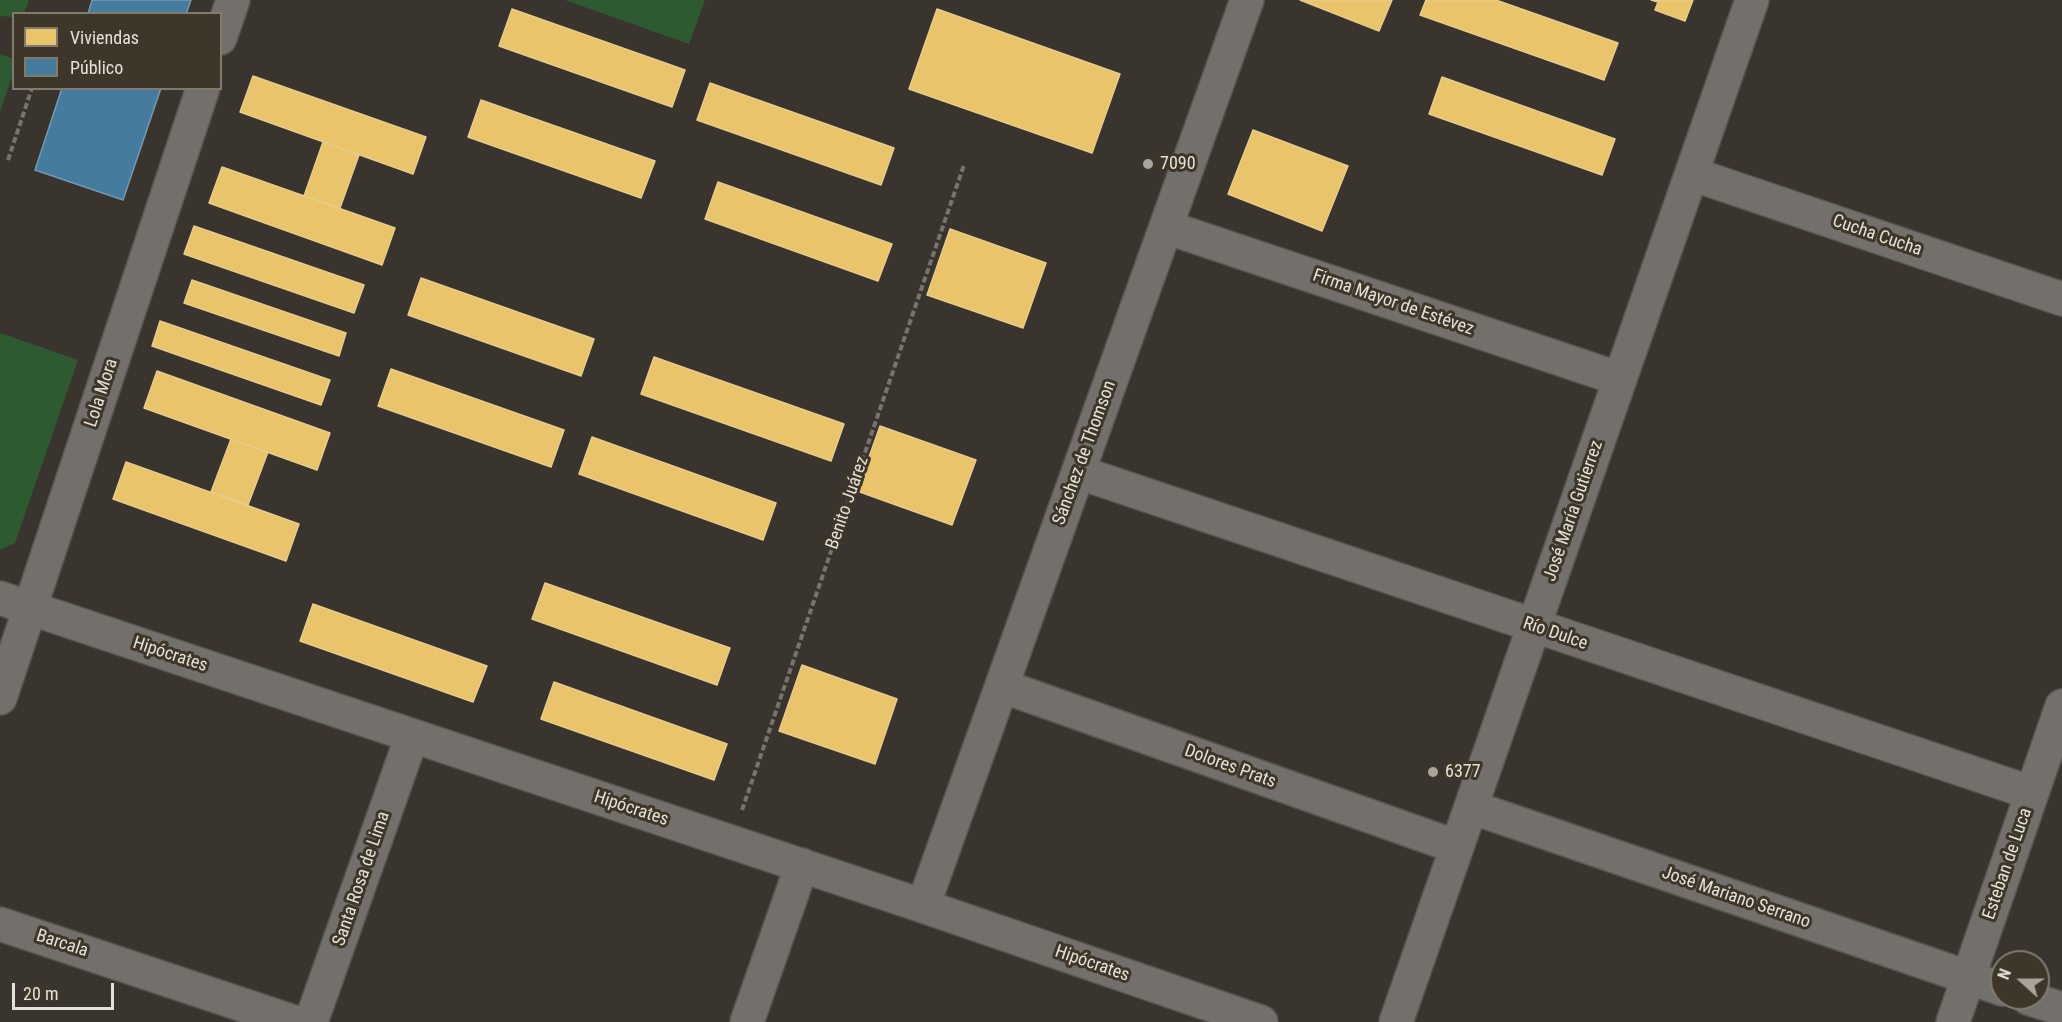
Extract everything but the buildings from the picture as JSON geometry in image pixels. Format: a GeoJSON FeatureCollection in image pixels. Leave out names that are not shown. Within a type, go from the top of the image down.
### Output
{"type":"FeatureCollection","features":[{"type":"Feature","properties":{"kind":"street"},"geometry":{"type":"LineString","coordinates":[[222,32],[233,0]]}},
{"type":"Feature","properties":{"kind":"street","name":"Sánchez de Thomson"},"geometry":{"type":"LineString","coordinates":[[923,906],[1246,0]]}},
{"type":"Feature","properties":{"kind":"street","name":"José María Gutierrez"},"geometry":{"type":"LineString","coordinates":[[1396,1022],[1752,0]]}},
{"type":"Feature","properties":{"kind":"street","name":"Lola Mora"},"geometry":{"type":"LineString","coordinates":[[0,698],[15,603],[202,90]]}},
{"type":"Feature","properties":{"kind":"street","name":"Cucha Cucha"},"geometry":{"type":"LineString","coordinates":[[1692,174],[2062,299]]}},
{"type":"Feature","properties":{"kind":"street","name":"Firma Mayor de Estévez"},"geometry":{"type":"LineString","coordinates":[[1166,227],[1620,380]]}},
{"type":"Feature","properties":{"kind":"street","name":"Río Dulce"},"geometry":{"type":"LineString","coordinates":[[1078,472],[2032,793]]}},
{"type":"Feature","properties":{"kind":"street","name":"Hipócrates"},"geometry":{"type":"LineString","coordinates":[[15,603],[802,865],[1261,1022]]}},
{"type":"Feature","properties":{"kind":"street","name":"Dolores Prats"},"geometry":{"type":"LineString","coordinates":[[1002,686],[1457,847]]}},
{"type":"Feature","properties":{"kind":"street","name":"Esteban de Luca"},"geometry":{"type":"LineString","coordinates":[[1953,1022],[2062,706]]}},
{"type":"Feature","properties":{"kind":"street","name":"Santa Rosa de Lima"},"geometry":{"type":"LineString","coordinates":[[311,1022],[412,736]]}},
{"type":"Feature","properties":{"kind":"street","name":"José Mariano Serrano"},"geometry":{"type":"LineString","coordinates":[[1471,807],[1990,985]]}},
{"type":"Feature","properties":{"kind":"street"},"geometry":{"type":"LineString","coordinates":[[747,1022],[802,865]]}},
{"type":"Feature","properties":{"kind":"street","name":"Barcala"},"geometry":{"type":"LineString","coordinates":[[0,924],[294,1022]]}},
{"type":"Feature","properties":{"kind":"path"},"geometry":{"type":"LineString","coordinates":[[8,160],[31,90]]}},
{"type":"Feature","properties":{"kind":"path","name":"Benito Juárez"},"geometry":{"type":"LineString","coordinates":[[731,842],[964,165]]}},
{"type":"Feature","properties":{"kind":"green space"},"geometry":{"type":"Polygon","coordinates":[[[0,0],[29,0],[24,12],[12,12],[12,17],[0,16],[0,0]]]}},
{"type":"Feature","properties":{"kind":"green space"},"geometry":{"type":"Polygon","coordinates":[[[565,0],[705,0],[689,44],[565,0]]]}},
{"type":"Feature","properties":{"kind":"green space"},"geometry":{"type":"Polygon","coordinates":[[[0,54],[12,58],[12,77],[0,112],[0,54]]]}},
{"type":"Feature","properties":{"kind":"green space"},"geometry":{"type":"Polygon","coordinates":[[[0,333],[78,360],[15,543],[0,550],[0,333]]]}},
{"type":"Feature","properties":{"kind":"place","name":"7090"},"geometry":{"type":"Point","coordinates":[1148,164]}},
{"type":"Feature","properties":{"kind":"place","name":"6377"},"geometry":{"type":"Point","coordinates":[1433,772]}}]}
